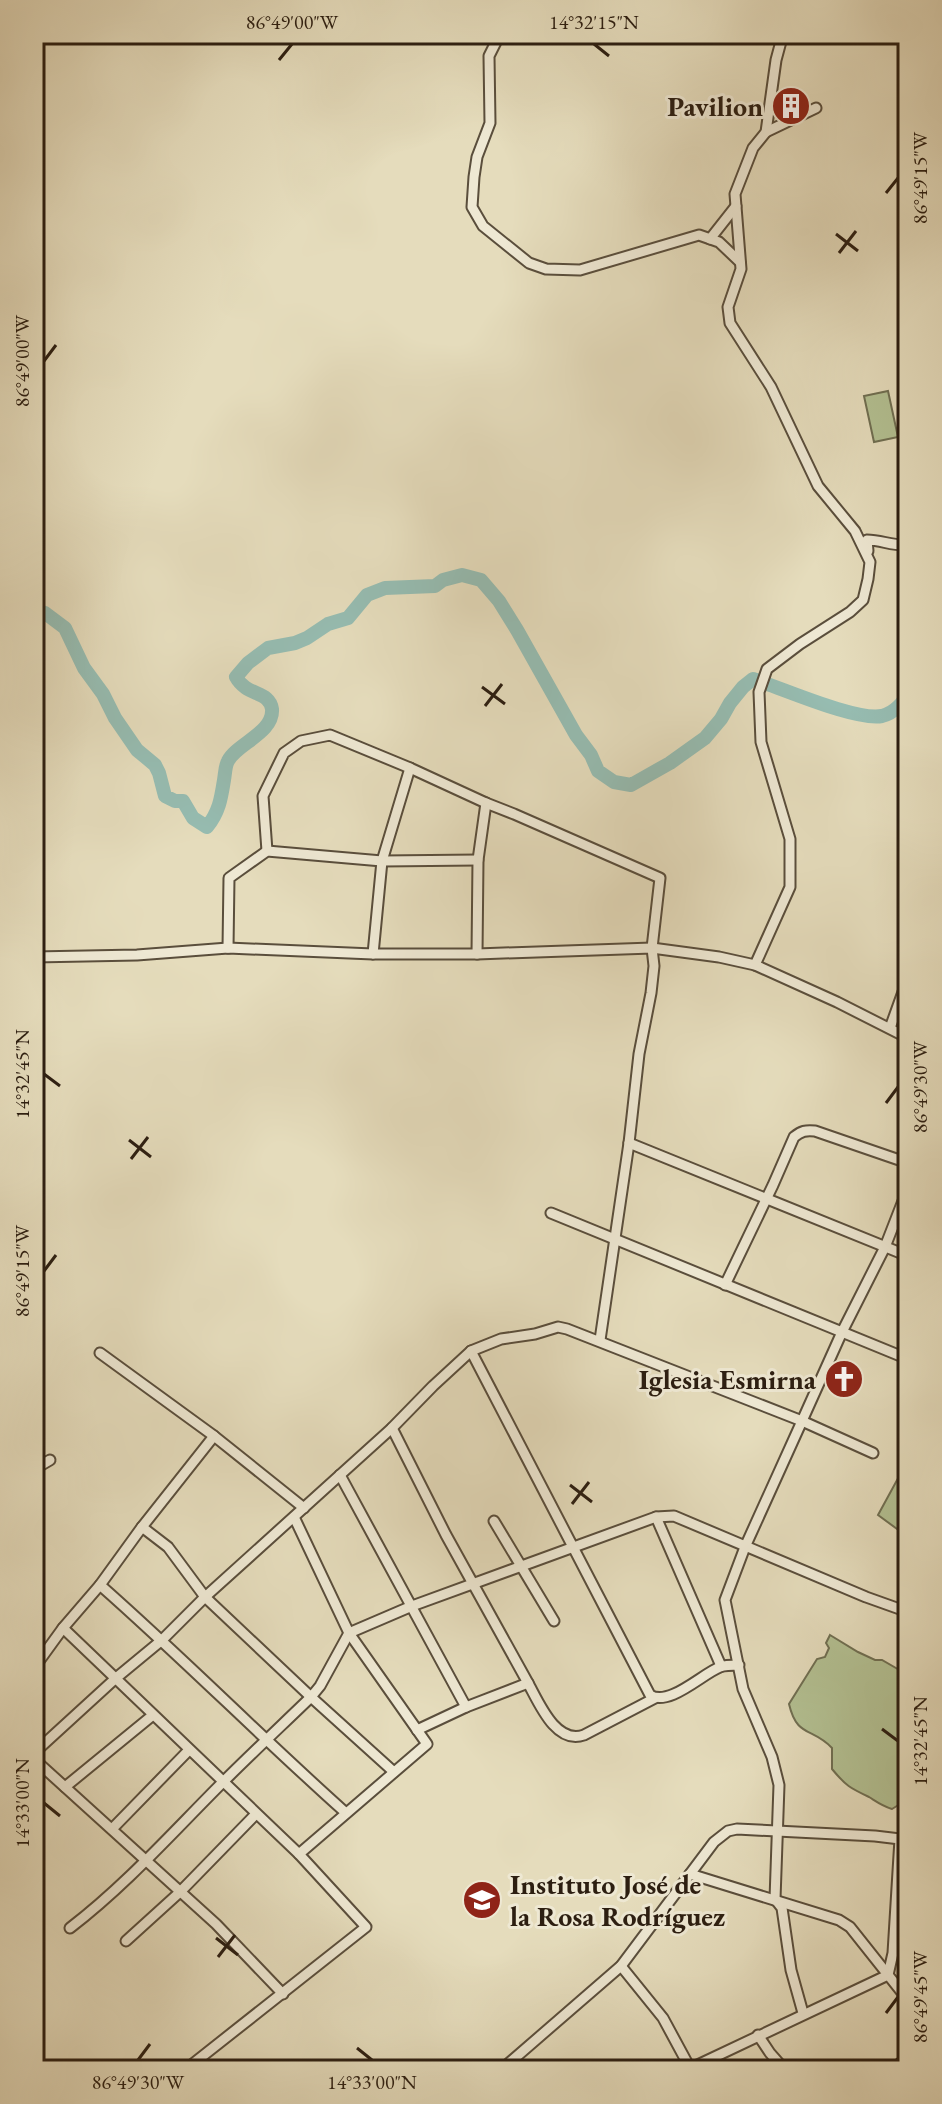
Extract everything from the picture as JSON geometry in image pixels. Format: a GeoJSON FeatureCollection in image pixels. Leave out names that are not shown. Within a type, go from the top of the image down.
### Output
{"type":"FeatureCollection","features":[{"type":"Feature","properties":{"kind":"main road"},"geometry":{"type":"LineString","coordinates":[[894,2070],[908,2059]]}},
{"type":"Feature","properties":{"kind":"street"},"geometry":{"type":"LineString","coordinates":[[500,34],[489,56],[490,123],[477,157],[474,177],[472,207],[483,226],[529,263],[546,269],[580,270],[699,235],[719,242],[740,262]]}},
{"type":"Feature","properties":{"kind":"street"},"geometry":{"type":"LineString","coordinates":[[661,34],[677,37],[696,34]]}},
{"type":"Feature","properties":{"kind":"street"},"geometry":{"type":"LineString","coordinates":[[766,132],[776,60],[783,34]]}},
{"type":"Feature","properties":{"kind":"street"},"geometry":{"type":"LineString","coordinates":[[816,108],[766,132],[753,148],[735,194],[741,269],[728,307],[730,323],[771,387],[818,486],[855,531],[870,562]]}},
{"type":"Feature","properties":{"kind":"street"},"geometry":{"type":"LineString","coordinates":[[710,239],[736,206]]}},
{"type":"Feature","properties":{"kind":"street"},"geometry":{"type":"LineString","coordinates":[[755,965],[790,887],[790,839],[761,742],[759,692],[767,669],[863,600],[870,562],[867,540],[908,545]]}},
{"type":"Feature","properties":{"kind":"street"},"geometry":{"type":"LineString","coordinates":[[267,851],[263,796],[284,753],[301,741],[330,735],[660,878],[652,948],[651,993],[639,1054],[600,1340]]}},
{"type":"Feature","properties":{"kind":"street"},"geometry":{"type":"LineString","coordinates":[[373,954],[382,861],[410,768]]}},
{"type":"Feature","properties":{"kind":"street"},"geometry":{"type":"LineString","coordinates":[[477,954],[478,860],[486,803]]}},
{"type":"Feature","properties":{"kind":"street"},"geometry":{"type":"LineString","coordinates":[[228,948],[229,878],[267,851],[382,861],[478,860]]}},
{"type":"Feature","properties":{"kind":"street"},"geometry":{"type":"LineString","coordinates":[[34,957],[137,955],[228,948],[373,954],[652,948],[755,965],[908,1038]]}},
{"type":"Feature","properties":{"kind":"street"},"geometry":{"type":"LineString","coordinates":[[890,1028],[908,978]]}},
{"type":"Feature","properties":{"kind":"street"},"geometry":{"type":"LineString","coordinates":[[725,1285],[794,1137],[804,1131],[815,1131],[908,1163]]}},
{"type":"Feature","properties":{"kind":"street"},"geometry":{"type":"LineString","coordinates":[[629,1143],[908,1256]]}},
{"type":"Feature","properties":{"kind":"street"},"geometry":{"type":"LineString","coordinates":[[803,2013],[791,1970],[782,1908],[775,1899],[779,1785],[763,1732],[743,1689],[725,1600],[745,1547],[842,1332],[885,1247],[908,1188]]}},
{"type":"Feature","properties":{"kind":"street"},"geometry":{"type":"LineString","coordinates":[[551,1213],[908,1359]]}},
{"type":"Feature","properties":{"kind":"street"},"geometry":{"type":"LineString","coordinates":[[283,1994],[216,1924],[34,1756],[392,1428],[471,1351],[501,1339],[558,1327],[600,1340],[802,1421],[873,1453]]}},
{"type":"Feature","properties":{"kind":"street"},"geometry":{"type":"LineString","coordinates":[[471,1351],[572,1548],[650,1695],[655,1698]]}},
{"type":"Feature","properties":{"kind":"street"},"geometry":{"type":"LineString","coordinates":[[100,1353],[214,1436],[304,1508]]}},
{"type":"Feature","properties":{"kind":"street"},"geometry":{"type":"LineString","coordinates":[[392,1428],[528,1683],[550,1719],[564,1733],[573,1738],[584,1735],[655,1698],[677,1692],[721,1666],[739,1665]]}},
{"type":"Feature","properties":{"kind":"street"},"geometry":{"type":"LineString","coordinates":[[34,1668],[214,1436]]}},
{"type":"Feature","properties":{"kind":"street"},"geometry":{"type":"LineString","coordinates":[[34,1473],[50,1460]]}},
{"type":"Feature","properties":{"kind":"street"},"geometry":{"type":"LineString","coordinates":[[340,1475],[466,1707]]}},
{"type":"Feature","properties":{"kind":"street"},"geometry":{"type":"LineString","coordinates":[[70,1928],[147,1862],[223,1782],[311,1697],[349,1633],[412,1606],[656,1517],[674,1516],[908,1612]]}},
{"type":"Feature","properties":{"kind":"street"},"geometry":{"type":"LineString","coordinates":[[294,1517],[349,1633],[427,1744],[299,1854]]}},
{"type":"Feature","properties":{"kind":"street"},"geometry":{"type":"LineString","coordinates":[[656,1517],[721,1666]]}},
{"type":"Feature","properties":{"kind":"street"},"geometry":{"type":"LineString","coordinates":[[494,1521],[554,1621]]}},
{"type":"Feature","properties":{"kind":"street"},"geometry":{"type":"LineString","coordinates":[[142,1527],[168,1547],[205,1597],[394,1772]]}},
{"type":"Feature","properties":{"kind":"street"},"geometry":{"type":"LineString","coordinates":[[100,1585],[346,1813]]}},
{"type":"Feature","properties":{"kind":"street"},"geometry":{"type":"LineString","coordinates":[[63,1628],[299,1854],[366,1927],[190,2069]]}},
{"type":"Feature","properties":{"kind":"street"},"geometry":{"type":"LineString","coordinates":[[417,1730],[528,1683]]}},
{"type":"Feature","properties":{"kind":"street"},"geometry":{"type":"LineString","coordinates":[[65,1787],[153,1715]]}},
{"type":"Feature","properties":{"kind":"street"},"geometry":{"type":"LineString","coordinates":[[112,1829],[189,1750]]}},
{"type":"Feature","properties":{"kind":"street"},"geometry":{"type":"LineString","coordinates":[[126,1941],[180,1892],[256,1814]]}},
{"type":"Feature","properties":{"kind":"street"},"geometry":{"type":"LineString","coordinates":[[501,2070],[621,1966],[714,1842],[728,1831],[904,1838],[893,1953],[888,1975]]}},
{"type":"Feature","properties":{"kind":"street"},"geometry":{"type":"LineString","coordinates":[[690,1874],[839,1920],[850,1927],[908,2000]]}},
{"type":"Feature","properties":{"kind":"street"},"geometry":{"type":"LineString","coordinates":[[621,1966],[663,2018],[689,2069],[888,1975]]}},
{"type":"Feature","properties":{"kind":"street"},"geometry":{"type":"LineString","coordinates":[[758,2035],[785,2070]]}},
{"type":"Feature","properties":{"kind":"green space"},"geometry":{"type":"Polygon","coordinates":[[[888,391],[898,437],[874,442],[864,396],[888,391]]]}},
{"type":"Feature","properties":{"kind":"green space"},"geometry":{"type":"Polygon","coordinates":[[[908,1460],[908,1537],[878,1515],[908,1460]]]}},
{"type":"Feature","properties":{"kind":"green space"},"geometry":{"type":"Polygon","coordinates":[[[830,1635],[908,1675],[908,1799],[892,1809],[845,1783],[832,1769],[832,1748],[801,1727],[792,1715],[789,1704],[817,1659],[825,1657],[830,1635]]]}},
{"type":"Feature","properties":{"kind":"waterway"},"geometry":{"type":"LineString","coordinates":[[34,610],[45,613],[65,628],[84,668],[103,694],[115,718],[137,750],[155,765],[165,796],[183,801],[193,818],[207,827],[219,805],[228,761],[261,732],[271,717],[272,709],[267,699],[246,688],[236,677],[268,648],[295,643],[328,624],[348,618],[367,595],[385,588],[435,586],[443,580],[462,575],[481,580],[517,630],[598,771],[614,782],[631,785],[705,738],[743,687],[753,679],[837,709],[870,716],[891,712],[902,703],[908,691]]}},
{"type":"Feature","properties":{"kind":"place","name":"Pavilion"},"geometry":{"type":"Point","coordinates":[791,106]}},
{"type":"Feature","properties":{"kind":"place","name":"Iglesia Esmirna"},"geometry":{"type":"Point","coordinates":[844,1379]}},
{"type":"Feature","properties":{"kind":"place","name":"Instituto José de la Rosa Rodríguez"},"geometry":{"type":"Point","coordinates":[482,1900]}}]}
